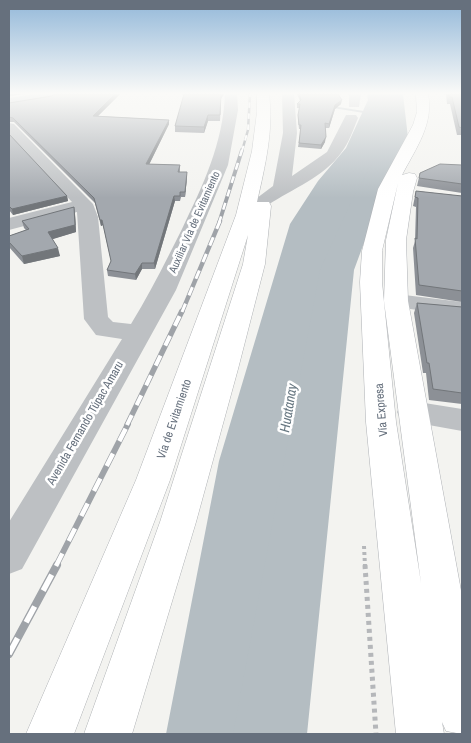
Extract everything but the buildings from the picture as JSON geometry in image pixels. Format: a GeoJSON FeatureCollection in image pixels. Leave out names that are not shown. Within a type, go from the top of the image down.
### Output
{"type":"FeatureCollection","features":[{"type":"Feature","properties":{"kind":"main road","name":"Vía de Evitamiento"},"geometry":{"type":"LineString","coordinates":[[50,734],[153,480],[245,214],[260,151],[262,129]]}},
{"type":"Feature","properties":{"kind":"main road"},"geometry":{"type":"LineString","coordinates":[[108,734],[178,522],[254,264],[272,194],[282,132],[281,129]]}},
{"type":"Feature","properties":{"kind":"main road","name":"Vía Expresa"},"geometry":{"type":"LineString","coordinates":[[418,129],[387,189],[372,251],[371,282],[382,422],[420,734]]}},
{"type":"Feature","properties":{"kind":"main road"},"geometry":{"type":"LineString","coordinates":[[435,129],[396,240],[396,301],[412,412],[462,715]]}},
{"type":"Feature","properties":{"kind":"main road"},"geometry":{"type":"LineString","coordinates":[[117,734],[130,670]]}},
{"type":"Feature","properties":{"kind":"street"},"geometry":{"type":"LineString","coordinates":[[12,129],[84,204],[88,217],[96,319],[105,329],[137,333]]}},
{"type":"Feature","properties":{"kind":"street","name":"Auxiliar Via de Evitamiento"},"geometry":{"type":"LineString","coordinates":[[164,290],[220,165],[227,129]]}},
{"type":"Feature","properties":{"kind":"street"},"geometry":{"type":"LineString","coordinates":[[272,194],[329,159],[337,149],[344,129]]}},
{"type":"Feature","properties":{"kind":"street"},"geometry":{"type":"LineString","coordinates":[[9,224],[84,204]]}},
{"type":"Feature","properties":{"kind":"street","name":"Avenida Fernando Túpac Amaru"},"geometry":{"type":"LineString","coordinates":[[9,556],[137,333],[164,290]]}},
{"type":"Feature","properties":{"kind":"street"},"geometry":{"type":"LineString","coordinates":[[396,301],[462,309]]}},
{"type":"Feature","properties":{"kind":"street"},"geometry":{"type":"LineString","coordinates":[[412,412],[462,420]]}},
{"type":"Feature","properties":{"kind":"water","name":"Huatanay"},"geometry":{"type":"Polygon","coordinates":[[[355,129],[396,129],[397,138],[365,202],[337,270],[270,734],[166,734],[219,461],[290,224],[318,181],[346,148],[355,129]]]}},
{"type":"Feature","properties":{"kind":"waterway"},"geometry":{"type":"LineString","coordinates":[[270,734],[337,270],[365,202],[397,138],[396,129]]}},
{"type":"Feature","properties":{"kind":"railway"},"geometry":{"type":"LineString","coordinates":[[242,151],[248,129]]}},
{"type":"Feature","properties":{"kind":"railway"},"geometry":{"type":"LineString","coordinates":[[219,223],[242,150]]}},
{"type":"Feature","properties":{"kind":"railway"},"geometry":{"type":"LineString","coordinates":[[182,312],[220,221]]}},
{"type":"Feature","properties":{"kind":"railway"},"geometry":{"type":"LineString","coordinates":[[127,425],[182,311]]}},
{"type":"Feature","properties":{"kind":"railway"},"geometry":{"type":"LineString","coordinates":[[56,566],[128,424]]}},
{"type":"Feature","properties":{"kind":"railway"},"geometry":{"type":"LineString","coordinates":[[9,654],[57,565]]}}]}
